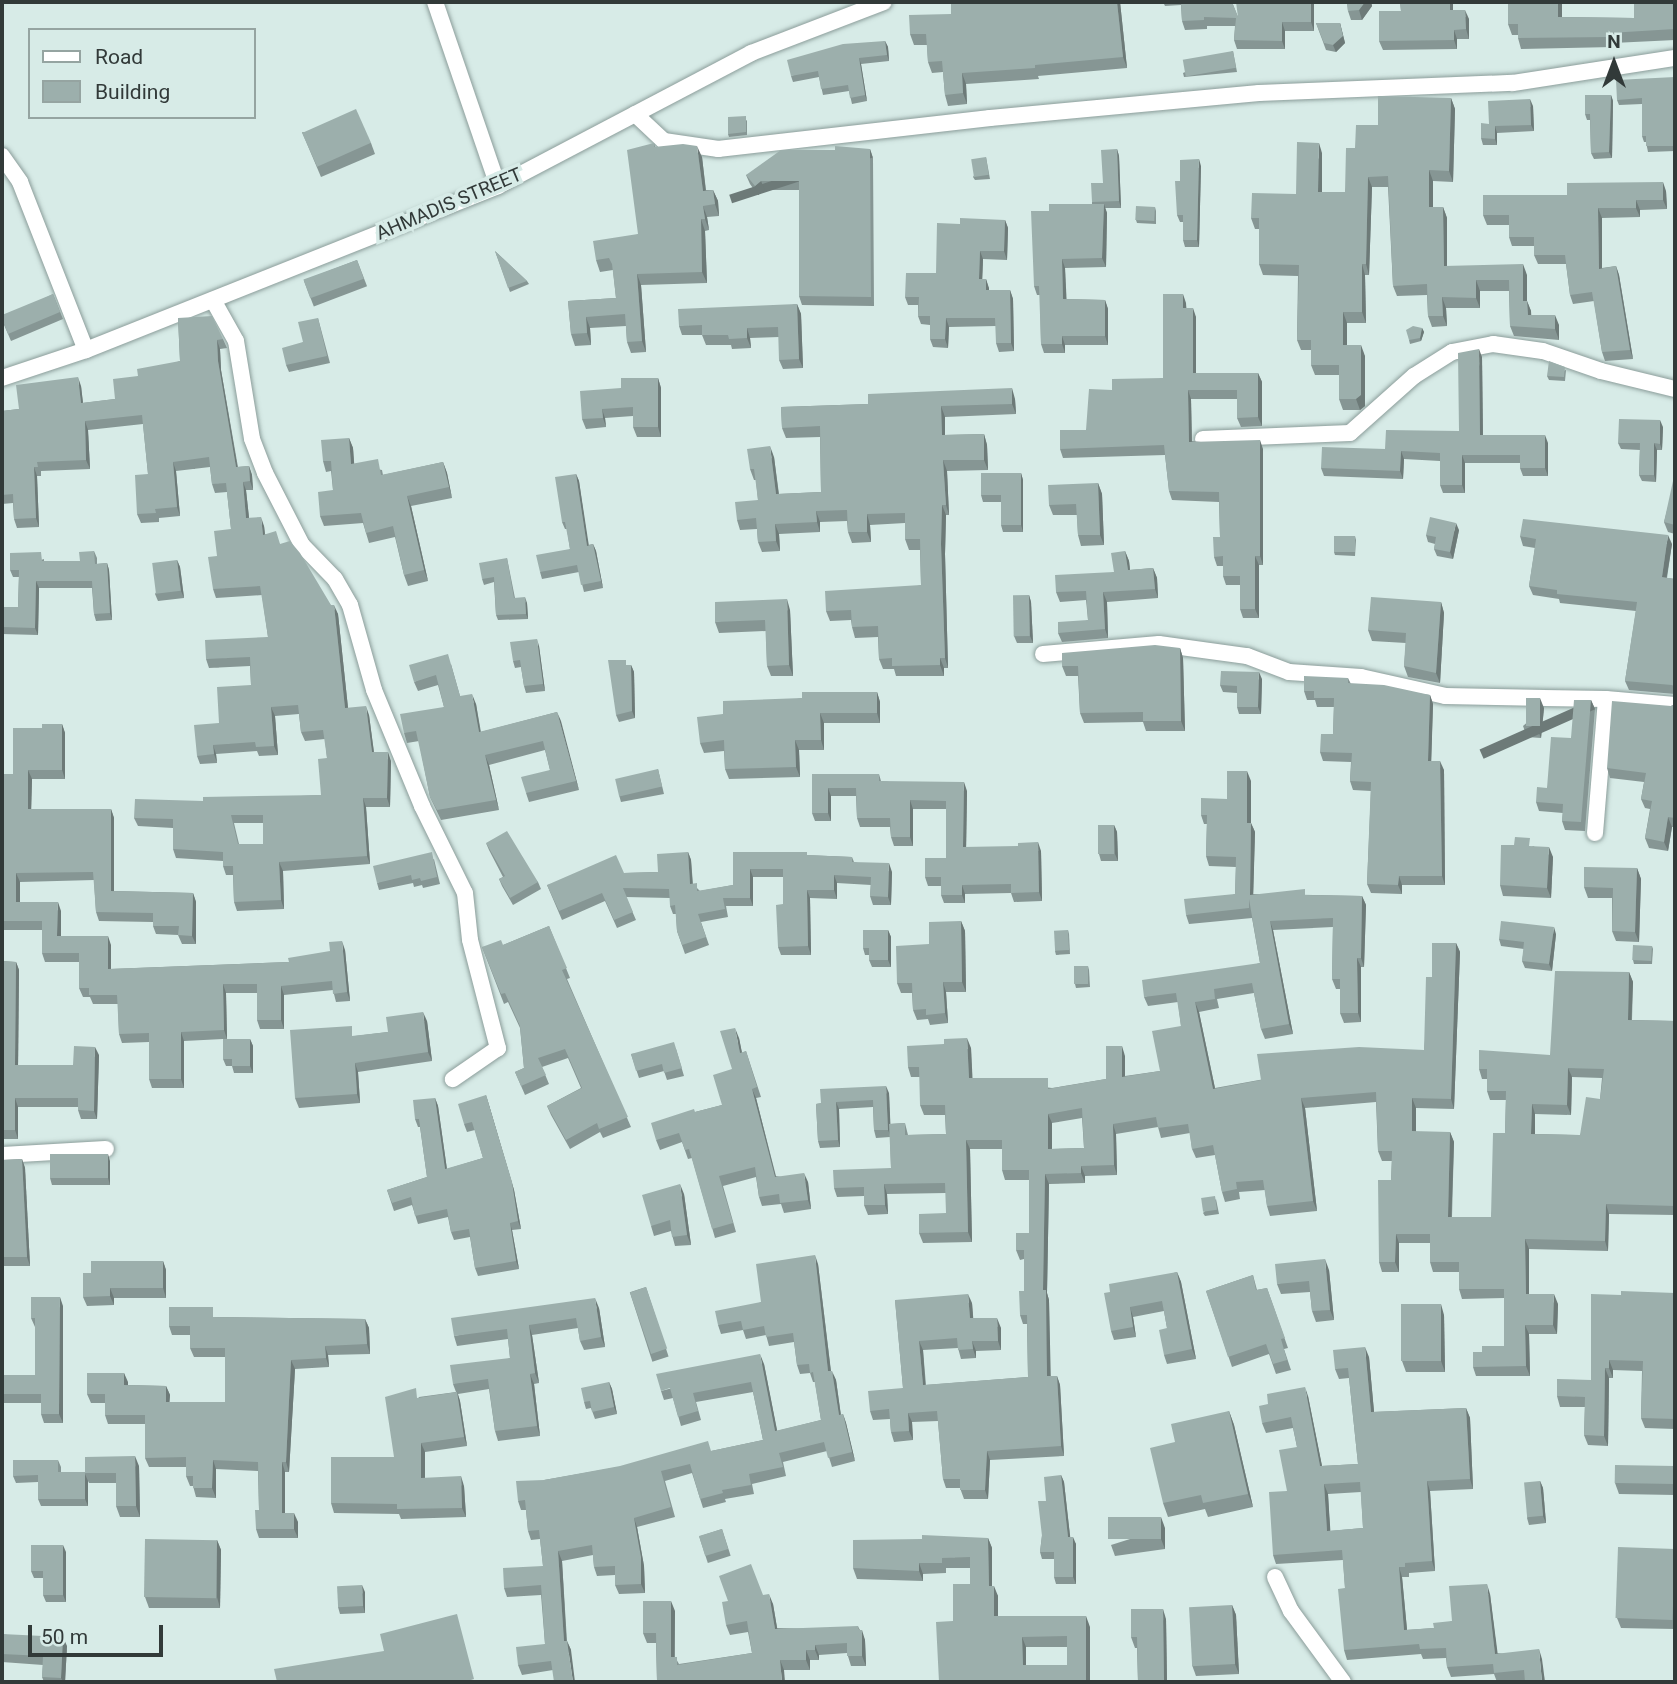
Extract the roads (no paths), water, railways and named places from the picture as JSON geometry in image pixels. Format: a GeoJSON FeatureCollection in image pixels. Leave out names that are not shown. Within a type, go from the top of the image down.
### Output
{"type":"FeatureCollection","features":[{"type":"Feature","properties":{"kind":"street"},"geometry":{"type":"LineString","coordinates":[[435,2],[498,186]]}},
{"type":"Feature","properties":{"kind":"street","name":"AHMADIS STREET"},"geometry":{"type":"LineString","coordinates":[[2,378],[86,350],[498,186],[751,53],[884,2]]}},
{"type":"Feature","properties":{"kind":"street"},"geometry":{"type":"LineString","coordinates":[[635,114],[664,141],[718,149],[990,118],[1259,93],[1513,83],[1675,58]]}},
{"type":"Feature","properties":{"kind":"street"},"geometry":{"type":"LineString","coordinates":[[2,156],[20,182],[86,350]]}},
{"type":"Feature","properties":{"kind":"street"},"geometry":{"type":"LineString","coordinates":[[213,300],[236,341],[252,439],[265,473],[302,545],[335,579],[350,606],[379,700],[422,806],[466,893],[470,940],[498,1048],[453,1079]]}},
{"type":"Feature","properties":{"kind":"street"},"geometry":{"type":"LineString","coordinates":[[1203,439],[1350,433],[1414,376],[1452,352],[1493,344],[1543,351],[1601,371],[1675,388]]}},
{"type":"Feature","properties":{"kind":"street"},"geometry":{"type":"LineString","coordinates":[[1043,654],[1159,644],[1247,656],[1289,672],[1361,677],[1445,696],[1606,699],[1675,705]]}},
{"type":"Feature","properties":{"kind":"street"},"geometry":{"type":"LineString","coordinates":[[1595,833],[1606,699]]}},
{"type":"Feature","properties":{"kind":"street"},"geometry":{"type":"LineString","coordinates":[[2,1155],[106,1149]]}},
{"type":"Feature","properties":{"kind":"street"},"geometry":{"type":"LineString","coordinates":[[1275,1577],[1291,1611],[1343,1682]]}}]}
